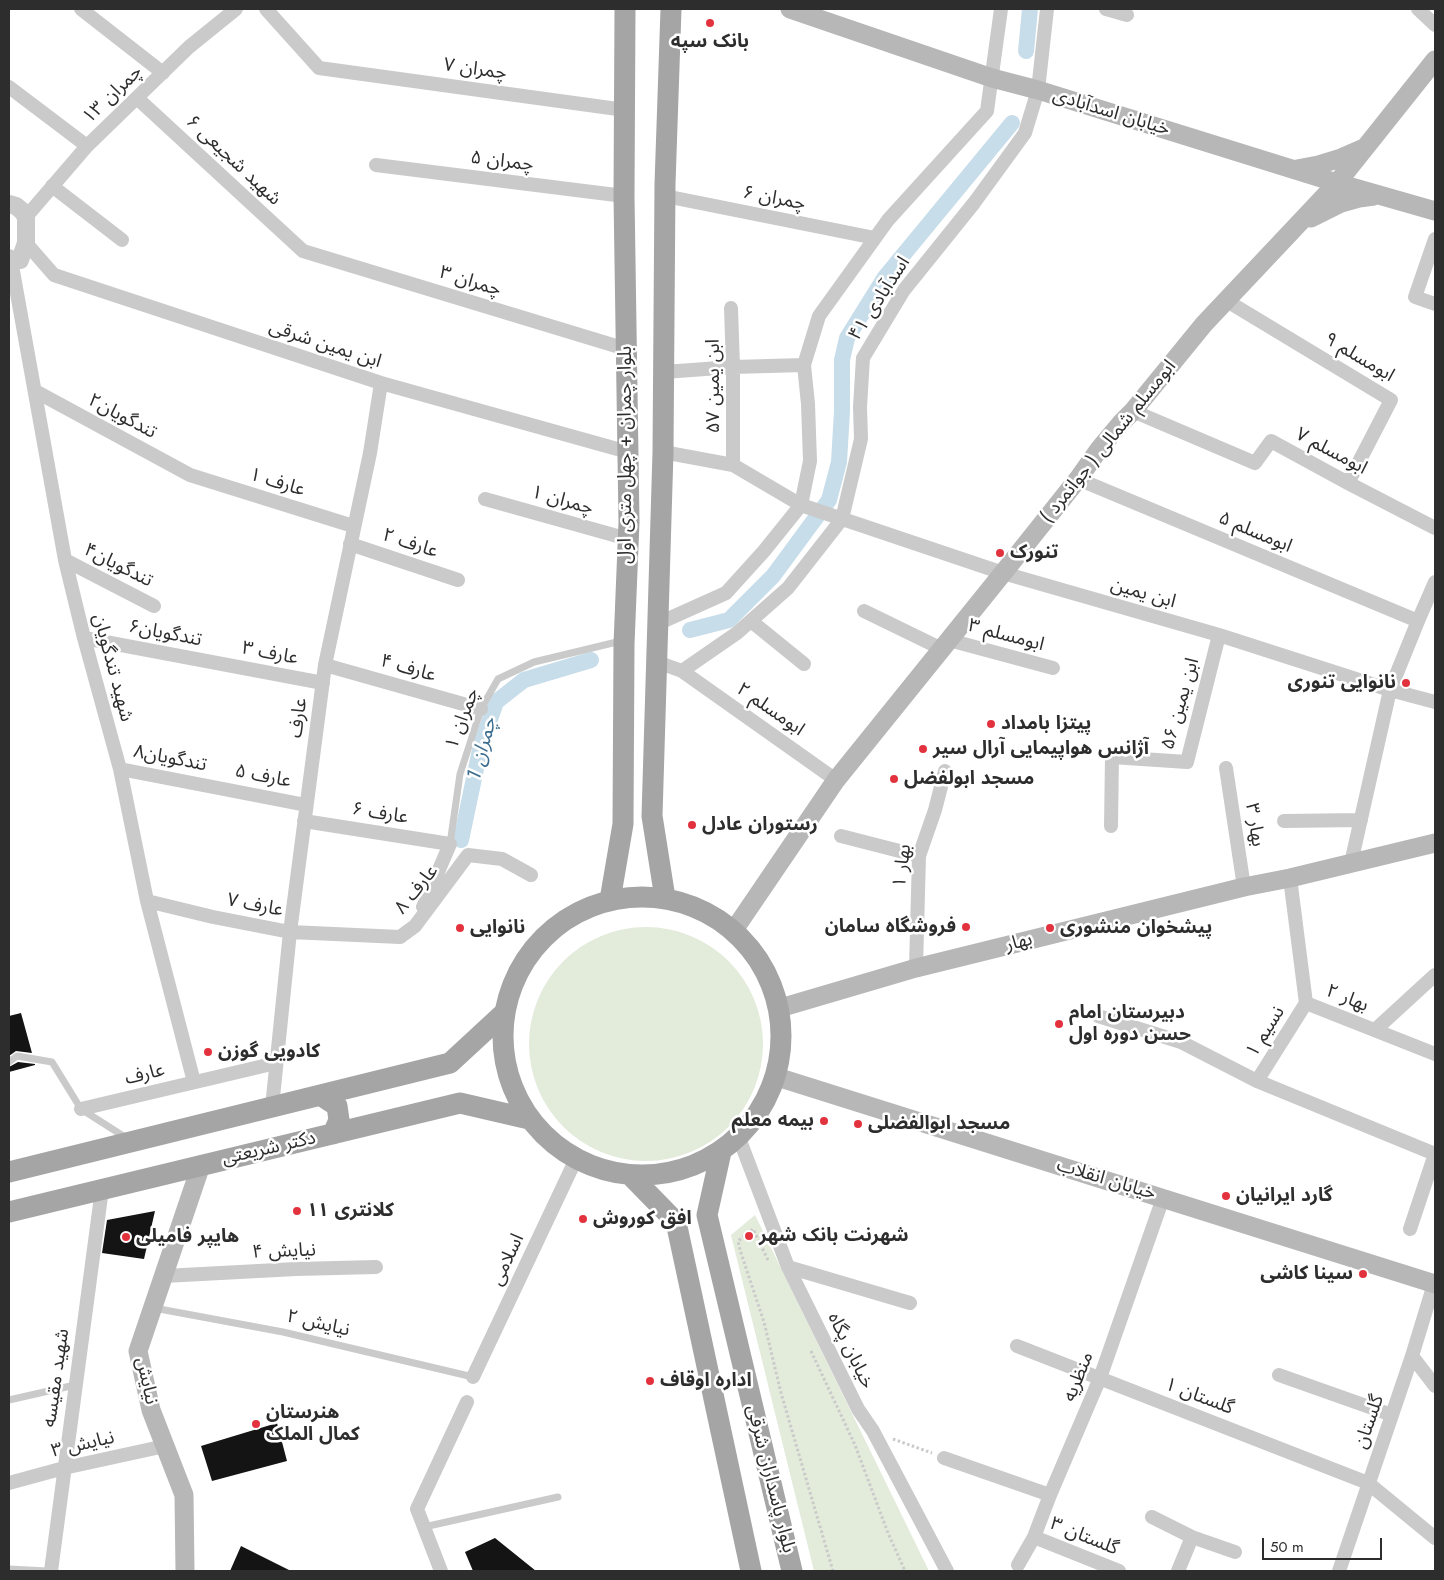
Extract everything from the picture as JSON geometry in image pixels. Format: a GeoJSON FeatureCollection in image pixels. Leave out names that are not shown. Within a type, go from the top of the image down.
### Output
{"type":"FeatureCollection","features":[{"type":"Feature","properties":{"kind":"main road","name":"بلوار چمران + چهل متری اول"},"geometry":{"type":"LineString","coordinates":[[610,900],[623,824],[624,640],[628,539],[624,196],[625,9]]}},
{"type":"Feature","properties":{"kind":"main road","name":"بلوار چمران + چهل متری اول"},"geometry":{"type":"LineString","coordinates":[[665,898],[652,816],[657,662],[656,624],[663,452],[665,196],[671,9]]}},
{"type":"Feature","properties":{"kind":"main road","name":"خیابان اسدآبادی"},"geometry":{"type":"LineString","coordinates":[[790,9],[814,13],[992,78],[1038,90],[1337,183],[1435,211]]}},
{"type":"Feature","properties":{"kind":"main road","name":"ابومسلم شمالی ( جوانمرد )"},"geometry":{"type":"LineString","coordinates":[[734,930],[836,780],[1078,479],[1111,435],[1204,324],[1337,183],[1435,60]]}},
{"type":"Feature","properties":{"kind":"main road"},"geometry":{"type":"LineString","coordinates":[[1294,169],[1318,165],[1365,148]]}},
{"type":"Feature","properties":{"kind":"main road"},"geometry":{"type":"LineString","coordinates":[[1299,224],[1341,203],[1379,195]]}},
{"type":"Feature","properties":{"kind":"main road","name":"بهار"},"geometry":{"type":"LineString","coordinates":[[780,1008],[916,968],[1244,887],[1290,878],[1435,843]]}},
{"type":"Feature","properties":{"kind":"main road"},"geometry":{"type":"LineString","coordinates":[[637,896],[665,898],[701,909],[734,930],[763,965],[780,1008],[782,1042],[777,1077],[764,1106],[739,1138],[720,1152],[693,1167],[662,1174],[630,1175],[602,1170],[576,1159],[550,1142],[529,1119],[511,1087],[502,1051],[504,1014],[516,975],[539,941],[571,915],[610,900],[637,896]]}},
{"type":"Feature","properties":{"kind":"main road","name":"دکتر شریعتی"},"geometry":{"type":"LineString","coordinates":[[9,1172],[450,1063],[504,1014]]}},
{"type":"Feature","properties":{"kind":"main road","name":"خیابان انقلاب"},"geometry":{"type":"LineString","coordinates":[[777,1077],[1435,1284]]}},
{"type":"Feature","properties":{"kind":"main road"},"geometry":{"type":"LineString","coordinates":[[320,1095],[337,1106],[339,1120],[333,1134]]}},
{"type":"Feature","properties":{"kind":"main road","name":"دکتر شریعتی"},"geometry":{"type":"LineString","coordinates":[[9,1212],[460,1103],[529,1119]]}},
{"type":"Feature","properties":{"kind":"main road","name":"بلوار پاسداران شرقی"},"geometry":{"type":"LineString","coordinates":[[720,1152],[707,1215],[792,1571]]}},
{"type":"Feature","properties":{"kind":"main road","name":"نیایش"},"geometry":{"type":"LineString","coordinates":[[185,1571],[184,1495],[151,1410],[138,1350],[154,1308],[201,1165]]}},
{"type":"Feature","properties":{"kind":"main road","name":"بلوار پاسداران شرقی"},"geometry":{"type":"LineString","coordinates":[[630,1175],[676,1222],[750,1570]]}},
{"type":"Feature","properties":{"kind":"street"},"geometry":{"type":"LineString","coordinates":[[81,9],[163,73]]}},
{"type":"Feature","properties":{"kind":"street","name":"چمران ۱۳"},"geometry":{"type":"LineString","coordinates":[[15,207],[52,186],[88,146],[189,47],[236,9]]}},
{"type":"Feature","properties":{"kind":"street","name":"چمران ۷"},"geometry":{"type":"LineString","coordinates":[[266,9],[319,68],[625,110]]}},
{"type":"Feature","properties":{"kind":"street"},"geometry":{"type":"LineString","coordinates":[[656,624],[726,593],[764,551],[801,505],[810,461],[808,404],[804,365],[819,316],[888,220],[987,111],[1001,9]]}},
{"type":"Feature","properties":{"kind":"street","name":"اسدآبادی ۴۱"},"geometry":{"type":"LineString","coordinates":[[682,671],[737,633],[788,588],[842,519],[861,439],[860,407],[863,358],[904,290],[974,203],[1025,133],[1038,90],[1047,9]]}},
{"type":"Feature","properties":{"kind":"street"},"geometry":{"type":"LineString","coordinates":[[1106,9],[1127,15]]}},
{"type":"Feature","properties":{"kind":"street"},"geometry":{"type":"LineString","coordinates":[[1418,9],[1435,25]]}},
{"type":"Feature","properties":{"kind":"street"},"geometry":{"type":"LineString","coordinates":[[9,86],[88,146]]}},
{"type":"Feature","properties":{"kind":"street","name":"شهید شجیعی ۶"},"geometry":{"type":"LineString","coordinates":[[137,98],[303,251]]}},
{"type":"Feature","properties":{"kind":"street","name":"چمران ۵"},"geometry":{"type":"LineString","coordinates":[[376,165],[624,196]]}},
{"type":"Feature","properties":{"kind":"street"},"geometry":{"type":"LineString","coordinates":[[52,186],[122,240]]}},
{"type":"Feature","properties":{"kind":"street","name":"چمران ۶"},"geometry":{"type":"LineString","coordinates":[[665,196],[875,238]]}},
{"type":"Feature","properties":{"kind":"street"},"geometry":{"type":"LineString","coordinates":[[10,259],[20,260],[26,243],[15,207]]}},
{"type":"Feature","properties":{"kind":"street"},"geometry":{"type":"LineString","coordinates":[[1435,240],[1415,297],[1435,304]]}},
{"type":"Feature","properties":{"kind":"street","name":"ابن یمین شرقی"},"geometry":{"type":"LineString","coordinates":[[26,243],[54,275],[381,383],[628,452]]}},
{"type":"Feature","properties":{"kind":"street","name":"چمران ۳"},"geometry":{"type":"LineString","coordinates":[[303,251],[626,349]]}},
{"type":"Feature","properties":{"kind":"street","name":"شهید تندگویان"},"geometry":{"type":"LineString","coordinates":[[10,259],[65,560],[120,769],[147,902],[194,1082]]}},
{"type":"Feature","properties":{"kind":"street","name":"ابومسلم ۹"},"geometry":{"type":"LineString","coordinates":[[1227,301],[1391,400],[1348,483]]}},
{"type":"Feature","properties":{"kind":"street","name":"ابن یمین ۵۷"},"geometry":{"type":"LineString","coordinates":[[732,308],[733,465]]}},
{"type":"Feature","properties":{"kind":"street"},"geometry":{"type":"LineString","coordinates":[[664,372],[733,367],[804,365]]}},
{"type":"Feature","properties":{"kind":"street","name":"عارف"},"geometry":{"type":"LineString","coordinates":[[272,1107],[290,932],[325,665],[370,453],[381,383]]}},
{"type":"Feature","properties":{"kind":"street","name":"تندگویان۲"},"geometry":{"type":"LineString","coordinates":[[35,391],[190,475]]}},
{"type":"Feature","properties":{"kind":"street","name":"ابومسلم ۷"},"geometry":{"type":"LineString","coordinates":[[1133,411],[1255,462],[1271,441],[1435,528]]}},
{"type":"Feature","properties":{"kind":"street"},"geometry":{"type":"LineString","coordinates":[[663,452],[733,465],[801,505]]}},
{"type":"Feature","properties":{"kind":"street","name":"عارف ۱"},"geometry":{"type":"LineString","coordinates":[[190,475],[353,526]]}},
{"type":"Feature","properties":{"kind":"street","name":"ابومسلم ۵"},"geometry":{"type":"LineString","coordinates":[[1078,479],[1418,621]]}},
{"type":"Feature","properties":{"kind":"street","name":"چمران ۱"},"geometry":{"type":"LineString","coordinates":[[485,499],[628,539]]}},
{"type":"Feature","properties":{"kind":"street","name":"ابن یمین"},"geometry":{"type":"LineString","coordinates":[[801,505],[1003,573],[1219,635],[1390,690],[1435,702]]}},
{"type":"Feature","properties":{"kind":"street","name":"عارف ۲"},"geometry":{"type":"LineString","coordinates":[[350,544],[458,580]]}},
{"type":"Feature","properties":{"kind":"street","name":"تندگویان۴"},"geometry":{"type":"LineString","coordinates":[[65,560],[154,606]]}},
{"type":"Feature","properties":{"kind":"street"},"geometry":{"type":"LineString","coordinates":[[1351,863],[1390,690],[1434,587]]}},
{"type":"Feature","properties":{"kind":"street","name":"ابومسلم ۳"},"geometry":{"type":"LineString","coordinates":[[864,611],[946,644],[1053,668]]}},
{"type":"Feature","properties":{"kind":"street"},"geometry":{"type":"LineString","coordinates":[[751,620],[804,664]]}},
{"type":"Feature","properties":{"kind":"street","name":"ابن یمین ۵۶"},"geometry":{"type":"LineString","coordinates":[[1110,826],[1112,757],[1187,762],[1219,635]]}},
{"type":"Feature","properties":{"kind":"street","name":"تندگویان۶"},"geometry":{"type":"LineString","coordinates":[[84,638],[210,662]]}},
{"type":"Feature","properties":{"kind":"street","name":"عارف ۳"},"geometry":{"type":"LineString","coordinates":[[210,662],[323,683]]}},
{"type":"Feature","properties":{"kind":"street","name":"ابومسلم ۲"},"geometry":{"type":"LineString","coordinates":[[657,662],[682,671],[836,780]]}},
{"type":"Feature","properties":{"kind":"street","name":"عارف ۴"},"geometry":{"type":"LineString","coordinates":[[325,665],[481,709]]}},
{"type":"Feature","properties":{"kind":"street","name":"بهار ۳"},"geometry":{"type":"LineString","coordinates":[[1226,768],[1244,887]]}},
{"type":"Feature","properties":{"kind":"street","name":"تندگویان۸"},"geometry":{"type":"LineString","coordinates":[[120,769],[213,787]]}},
{"type":"Feature","properties":{"kind":"street","name":"بهار ۱"},"geometry":{"type":"LineString","coordinates":[[916,968],[919,856],[935,810],[944,771]]}},
{"type":"Feature","properties":{"kind":"street","name":"عارف ۵"},"geometry":{"type":"LineString","coordinates":[[213,787],[306,805]]}},
{"type":"Feature","properties":{"kind":"street"},"geometry":{"type":"LineString","coordinates":[[1284,821],[1361,820]]}},
{"type":"Feature","properties":{"kind":"street","name":"عارف ۶"},"geometry":{"type":"LineString","coordinates":[[304,822],[450,844]]}},
{"type":"Feature","properties":{"kind":"street"},"geometry":{"type":"LineString","coordinates":[[841,836],[919,856]]}},
{"type":"Feature","properties":{"kind":"street"},"geometry":{"type":"LineString","coordinates":[[415,926],[450,844]]}},
{"type":"Feature","properties":{"kind":"street","name":"عارف ۸"},"geometry":{"type":"LineString","coordinates":[[290,932],[400,937],[415,926],[468,855],[502,859],[531,875]]}},
{"type":"Feature","properties":{"kind":"street","name":"بهار ۲"},"geometry":{"type":"LineString","coordinates":[[1290,878],[1306,1003],[1435,1054]]}},
{"type":"Feature","properties":{"kind":"street","name":"عارف ۷"},"geometry":{"type":"LineString","coordinates":[[147,902],[290,932]]}},
{"type":"Feature","properties":{"kind":"street"},"geometry":{"type":"LineString","coordinates":[[1375,1030],[1435,975]]}},
{"type":"Feature","properties":{"kind":"street","name":"نسیم ۱"},"geometry":{"type":"LineString","coordinates":[[1257,1081],[1306,1003]]}},
{"type":"Feature","properties":{"kind":"street"},"geometry":{"type":"LineString","coordinates":[[1098,1016],[1181,1042],[1257,1081],[1435,1154],[1410,1229]]}},
{"type":"Feature","properties":{"kind":"street","name":"عارف"},"geometry":{"type":"LineString","coordinates":[[81,1109],[276,1063]]}},
{"type":"Feature","properties":{"kind":"street","name":"خیابان پگاه"},"geometry":{"type":"LineString","coordinates":[[739,1138],[788,1267],[858,1409],[873,1431],[947,1571]]}},
{"type":"Feature","properties":{"kind":"street","name":"اسلامی"},"geometry":{"type":"LineString","coordinates":[[474,1377],[576,1159]]}},
{"type":"Feature","properties":{"kind":"street","name":"شهید مقیسه"},"geometry":{"type":"LineString","coordinates":[[49,1571],[102,1189]]}},
{"type":"Feature","properties":{"kind":"street","name":"منظریه"},"geometry":{"type":"LineString","coordinates":[[1018,1565],[1034,1537],[1100,1378],[1163,1198]]}},
{"type":"Feature","properties":{"kind":"street"},"geometry":{"type":"LineString","coordinates":[[788,1267],[910,1303]]}},
{"type":"Feature","properties":{"kind":"street","name":"نیایش ۴"},"geometry":{"type":"LineString","coordinates":[[164,1276],[376,1268]]}},
{"type":"Feature","properties":{"kind":"street","name":"گلستان"},"geometry":{"type":"LineString","coordinates":[[1339,1571],[1435,1284]]}},
{"type":"Feature","properties":{"kind":"street","name":"گلستان ۱"},"geometry":{"type":"LineString","coordinates":[[1017,1346],[1368,1483],[1435,1538]]}},
{"type":"Feature","properties":{"kind":"street"},"geometry":{"type":"LineString","coordinates":[[1412,1356],[1435,1386]]}},
{"type":"Feature","properties":{"kind":"street"},"geometry":{"type":"LineString","coordinates":[[1279,1375],[1392,1415]]}},
{"type":"Feature","properties":{"kind":"street"},"geometry":{"type":"LineString","coordinates":[[441,1571],[417,1509],[467,1402]]}},
{"type":"Feature","properties":{"kind":"street","name":"نیایش ۳"},"geometry":{"type":"LineString","coordinates":[[9,1483],[64,1468],[165,1446]]}},
{"type":"Feature","properties":{"kind":"street"},"geometry":{"type":"LineString","coordinates":[[944,1458],[1050,1495]]}},
{"type":"Feature","properties":{"kind":"street"},"geometry":{"type":"LineString","coordinates":[[1152,1517],[1192,1537],[1235,1552]]}},
{"type":"Feature","properties":{"kind":"street","name":"گلستان ۳"},"geometry":{"type":"LineString","coordinates":[[1034,1537],[1120,1571]]}},
{"type":"Feature","properties":{"kind":"street"},"geometry":{"type":"LineString","coordinates":[[1178,1571],[1192,1537]]}},
{"type":"Feature","properties":{"kind":"street"},"geometry":{"type":"LineString","coordinates":[[786,1543],[798,1556],[802,1571]]}},
{"type":"Feature","properties":{"kind":"lane","name":"۱ چمران"},"geometry":{"type":"LineString","coordinates":[[450,844],[460,774],[481,709],[498,679],[534,662],[624,640]]}},
{"type":"Feature","properties":{"kind":"lane"},"geometry":{"type":"LineString","coordinates":[[9,1062],[17,1056],[52,1062],[81,1109],[133,1141]]}},
{"type":"Feature","properties":{"kind":"lane","name":"نیایش ۲"},"geometry":{"type":"LineString","coordinates":[[154,1308],[282,1332],[474,1377]]}},
{"type":"Feature","properties":{"kind":"lane"},"geometry":{"type":"LineString","coordinates":[[9,1400],[75,1386]]}},
{"type":"Feature","properties":{"kind":"lane"},"geometry":{"type":"LineString","coordinates":[[424,1527],[558,1497]]}},
{"type":"Feature","properties":{"kind":"lane"},"geometry":{"type":"LineString","coordinates":[[9,1569],[49,1571]]}},
{"type":"Feature","properties":{"kind":"path"},"geometry":{"type":"LineString","coordinates":[[770,1264],[753,1229],[738,1241],[764,1322],[783,1402],[833,1571]]}},
{"type":"Feature","properties":{"kind":"path"},"geometry":{"type":"LineString","coordinates":[[808,1344],[854,1445],[888,1533],[905,1571]]}},
{"type":"Feature","properties":{"kind":"path"},"geometry":{"type":"LineString","coordinates":[[873,1431],[944,1458]]}},
{"type":"Feature","properties":{"kind":"green space"},"geometry":{"type":"Polygon","coordinates":[[[646,927],[669,930],[691,936],[711,947],[736,970],[754,999],[760,1021],[763,1044],[760,1067],[754,1089],[743,1109],[720,1134],[691,1152],[669,1158],[646,1161],[623,1158],[601,1152],[581,1141],[556,1118],[538,1089],[532,1067],[529,1044],[532,1021],[538,999],[549,979],[572,954],[601,936],[623,930],[646,927]]]}},
{"type":"Feature","properties":{"kind":"green space"},"geometry":{"type":"Polygon","coordinates":[[[755,1215],[929,1571],[814,1571],[731,1235],[755,1215]]]}},
{"type":"Feature","properties":{"kind":"building"},"geometry":{"type":"Polygon","coordinates":[[[21,1013],[32,1053],[16,1051],[9,1056],[9,1016],[21,1013]]]}},
{"type":"Feature","properties":{"kind":"building"},"geometry":{"type":"Polygon","coordinates":[[[18,1062],[35,1065],[9,1072],[9,1067],[18,1062]]]}},
{"type":"Feature","properties":{"kind":"building","name":"هایپر فامیلی"},"geometry":{"type":"Polygon","coordinates":[[[155,1211],[144,1259],[102,1253],[107,1220],[155,1211]]]}},
{"type":"Feature","properties":{"kind":"building"},"geometry":{"type":"Polygon","coordinates":[[[277,1423],[287,1461],[212,1481],[201,1446],[277,1423]]]}},
{"type":"Feature","properties":{"kind":"building"},"geometry":{"type":"Polygon","coordinates":[[[495,1538],[536,1571],[473,1571],[465,1552],[495,1538]]]}},
{"type":"Feature","properties":{"kind":"building"},"geometry":{"type":"Polygon","coordinates":[[[241,1546],[291,1571],[230,1571],[241,1546]]]}},
{"type":"Feature","properties":{"kind":"waterway"},"geometry":{"type":"LineString","coordinates":[[1026,51],[1030,9]]}},
{"type":"Feature","properties":{"kind":"waterway"},"geometry":{"type":"LineString","coordinates":[[690,630],[729,620],[773,576],[829,500],[839,462],[842,360],[847,338],[885,277],[1012,123]]}},
{"type":"Feature","properties":{"kind":"waterway","name":"چمران 1"},"geometry":{"type":"LineString","coordinates":[[461,840],[481,745],[496,702],[524,680],[591,660]]}},
{"type":"Feature","properties":{"kind":"place","name":"بانک سپه"},"geometry":{"type":"Point","coordinates":[710,23]}},
{"type":"Feature","properties":{"kind":"place","name":"تنورک"},"geometry":{"type":"Point","coordinates":[1000,553]}},
{"type":"Feature","properties":{"kind":"place","name":"نانوایی تنوری"},"geometry":{"type":"Point","coordinates":[1406,683]}},
{"type":"Feature","properties":{"kind":"place","name":"پیتزا بامداد"},"geometry":{"type":"Point","coordinates":[991,724]}},
{"type":"Feature","properties":{"kind":"place","name":"آژانس هواپیمایی آرال سیر"},"geometry":{"type":"Point","coordinates":[923,749]}},
{"type":"Feature","properties":{"kind":"place","name":"مسجد ابولفضل"},"geometry":{"type":"Point","coordinates":[894,779]}},
{"type":"Feature","properties":{"kind":"place","name":"رستوران عادل"},"geometry":{"type":"Point","coordinates":[692,825]}},
{"type":"Feature","properties":{"kind":"place","name":"فروشگاه سامان"},"geometry":{"type":"Point","coordinates":[966,927]}},
{"type":"Feature","properties":{"kind":"place","name":"نانوایی"},"geometry":{"type":"Point","coordinates":[460,928]}},
{"type":"Feature","properties":{"kind":"place","name":"پیشخوان منشوری"},"geometry":{"type":"Point","coordinates":[1050,928]}},
{"type":"Feature","properties":{"kind":"place","name":"دبیرستان امام حسن دوره اول"},"geometry":{"type":"Point","coordinates":[1059,1024]}},
{"type":"Feature","properties":{"kind":"place","name":"کادویی گوزن"},"geometry":{"type":"Point","coordinates":[208,1052]}},
{"type":"Feature","properties":{"kind":"place","name":"بیمه معلم"},"geometry":{"type":"Point","coordinates":[824,1121]}},
{"type":"Feature","properties":{"kind":"place","name":"مسجد ابوالفضلی"},"geometry":{"type":"Point","coordinates":[858,1124]}},
{"type":"Feature","properties":{"kind":"place","name":"گارد ایرانیان"},"geometry":{"type":"Point","coordinates":[1226,1196]}},
{"type":"Feature","properties":{"kind":"place","name":"کلانتری ۱۱"},"geometry":{"type":"Point","coordinates":[297,1211]}},
{"type":"Feature","properties":{"kind":"place","name":"افق کوروش"},"geometry":{"type":"Point","coordinates":[583,1219]}},
{"type":"Feature","properties":{"kind":"place","name":"شهرنت بانک شهر"},"geometry":{"type":"Point","coordinates":[749,1236]}},
{"type":"Feature","properties":{"kind":"place","name":"هایپر فامیلی"},"geometry":{"type":"Point","coordinates":[126,1237]}},
{"type":"Feature","properties":{"kind":"place","name":"سینا کاشی"},"geometry":{"type":"Point","coordinates":[1363,1274]}},
{"type":"Feature","properties":{"kind":"place","name":"اداره اوقاف"},"geometry":{"type":"Point","coordinates":[650,1381]}},
{"type":"Feature","properties":{"kind":"place","name":"هنرستان کمال الملک"},"geometry":{"type":"Point","coordinates":[256,1424]}}]}
